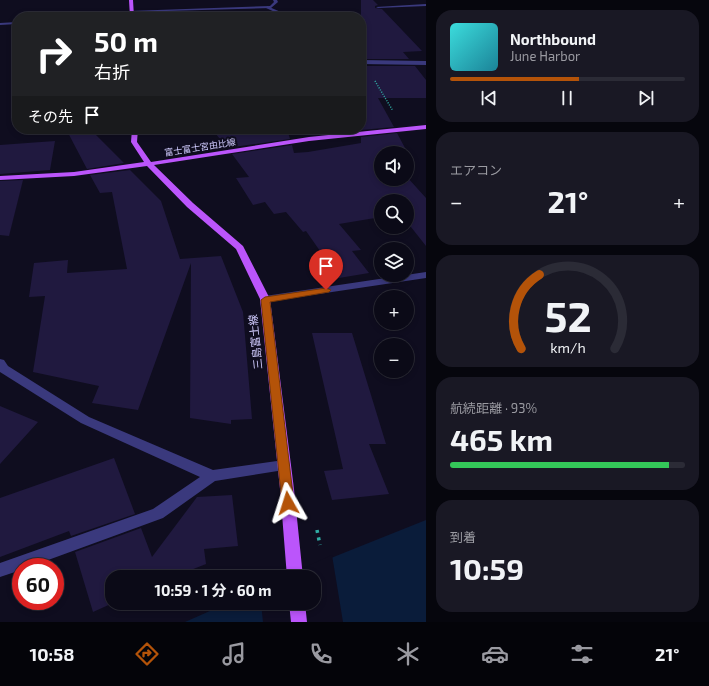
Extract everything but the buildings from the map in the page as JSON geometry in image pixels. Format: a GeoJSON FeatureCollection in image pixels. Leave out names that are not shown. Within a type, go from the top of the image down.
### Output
{"type":"FeatureCollection","features":[{"type":"Feature","properties":{"kind":"main road"},"geometry":{"type":"LineString","coordinates":[[131,0],[131,12]]}},
{"type":"Feature","properties":{"kind":"main road","name":"富士富士宮由比線"},"geometry":{"type":"LineString","coordinates":[[366,133],[426,127]]}},
{"type":"Feature","properties":{"kind":"main road","name":"三島富士線"},"geometry":{"type":"LineString","coordinates":[[135,134],[134,142],[150,164],[190,205],[240,248],[265,300],[294,570]]}},
{"type":"Feature","properties":{"kind":"main road","name":"富士富士宮由比線"},"geometry":{"type":"LineString","coordinates":[[0,178],[74,174],[150,164],[309,138],[351,134]]}},
{"type":"Feature","properties":{"kind":"main road"},"geometry":{"type":"LineString","coordinates":[[299,610],[300,622]]}},
{"type":"Feature","properties":{"kind":"street"},"geometry":{"type":"LineString","coordinates":[[182,12],[271,7],[276,2],[275,0]]}},
{"type":"Feature","properties":{"kind":"street"},"geometry":{"type":"LineString","coordinates":[[378,7],[426,5]]}},
{"type":"Feature","properties":{"kind":"street"},"geometry":{"type":"LineString","coordinates":[[267,7],[278,12]]}},
{"type":"Feature","properties":{"kind":"street"},"geometry":{"type":"LineString","coordinates":[[0,24],[12,23]]}},
{"type":"Feature","properties":{"kind":"street"},"geometry":{"type":"LineString","coordinates":[[366,62],[426,63]]}},
{"type":"Feature","properties":{"kind":"street"},"geometry":{"type":"LineString","coordinates":[[265,300],[426,275]]}},
{"type":"Feature","properties":{"kind":"street"},"geometry":{"type":"LineString","coordinates":[[0,363],[4,369],[85,420],[212,476]]}},
{"type":"Feature","properties":{"kind":"street"},"geometry":{"type":"LineString","coordinates":[[0,570],[158,514],[212,476],[284,465]]}},
{"type":"Feature","properties":{"kind":"path"},"geometry":{"type":"LineString","coordinates":[[366,68],[404,129]]}},
{"type":"Feature","properties":{"kind":"water"},"geometry":{"type":"Polygon","coordinates":[[[426,520],[426,622],[185,622],[212,610],[321,610],[321,570],[303,570],[426,520]]]}},
{"type":"Feature","properties":{"kind":"pier"},"geometry":{"type":"Polygon","coordinates":[[[332,555],[343,622],[263,622],[262,610],[321,610],[321,570],[298,570],[332,555]]]}},
{"type":"Feature","properties":{"kind":"route"},"geometry":{"type":"LineString","coordinates":[[288,503],[265,300],[326,290]]}}]}
